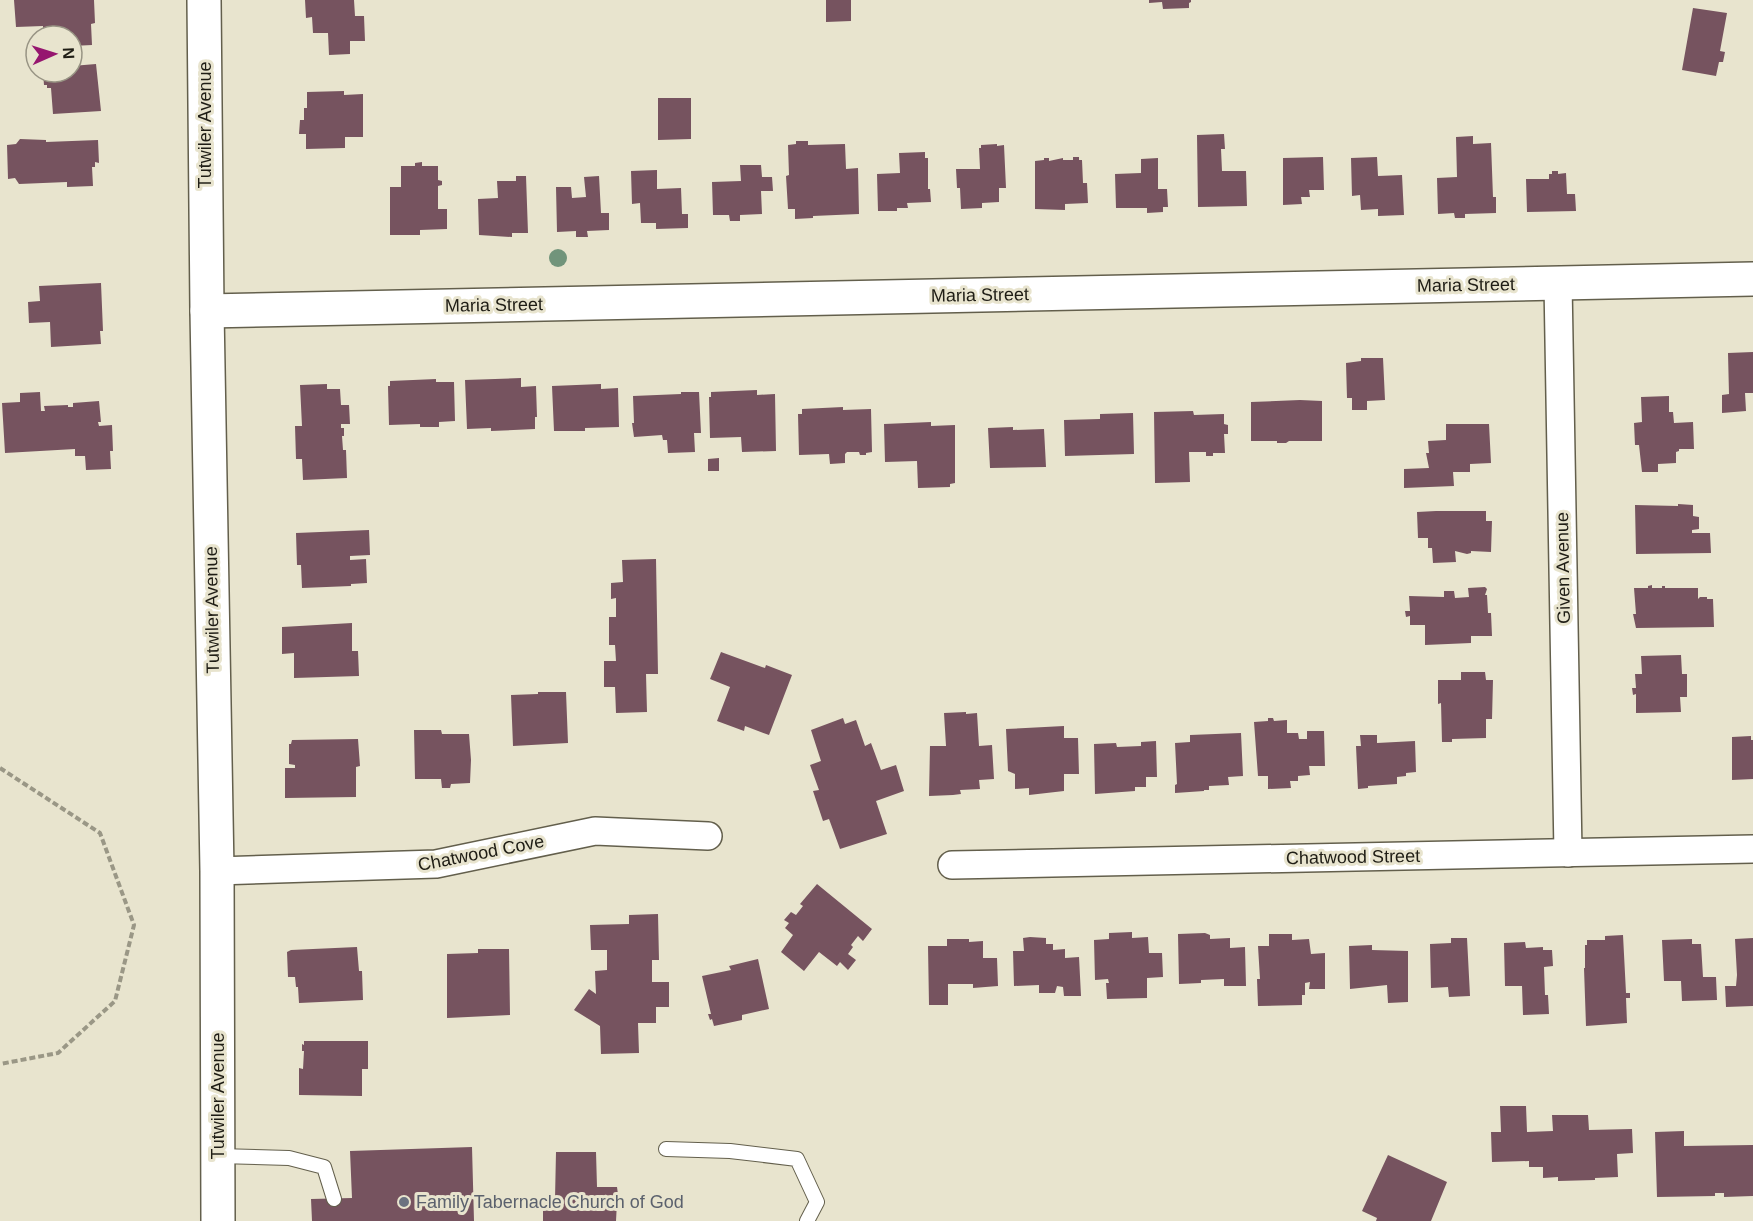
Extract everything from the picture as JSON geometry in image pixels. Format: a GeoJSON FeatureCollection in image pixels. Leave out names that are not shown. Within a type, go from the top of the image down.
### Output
{"type":"FeatureCollection","features":[{"type":"Feature","properties":{"kind":"street","name":"Tutwiler Avenue"},"geometry":{"type":"LineString","coordinates":[[204,0],[217,871],[218,1221]]}},
{"type":"Feature","properties":{"kind":"street","name":"Maria Street"},"geometry":{"type":"LineString","coordinates":[[207,311],[1753,279]]}},
{"type":"Feature","properties":{"kind":"street","name":"Given Avenue"},"geometry":{"type":"LineString","coordinates":[[1558,283],[1568,853]]}},
{"type":"Feature","properties":{"kind":"street","name":"Chatwood Cove"},"geometry":{"type":"LineString","coordinates":[[217,871],[436,864],[595,831],[708,836]]}},
{"type":"Feature","properties":{"kind":"street","name":"Chatwood Street"},"geometry":{"type":"LineString","coordinates":[[952,865],[1753,849]]}},
{"type":"Feature","properties":{"kind":"lane"},"geometry":{"type":"LineString","coordinates":[[666,1149],[730,1151],[797,1159],[817,1202],[807,1221]]}},
{"type":"Feature","properties":{"kind":"lane"},"geometry":{"type":"LineString","coordinates":[[218,1156],[289,1158],[324,1167],[334,1199]]}},
{"type":"Feature","properties":{"kind":"path"},"geometry":{"type":"LineString","coordinates":[[0,768],[100,833],[134,925],[115,1001],[58,1053],[0,1064]]}},
{"type":"Feature","properties":{"kind":"building"},"geometry":{"type":"Polygon","coordinates":[[[14,0],[94,0],[95,23],[91,24],[92,45],[84,45],[84,24],[24,24],[24,27],[16,27],[14,0]]]}},
{"type":"Feature","properties":{"kind":"building"},"geometry":{"type":"Polygon","coordinates":[[[305,0],[354,0],[355,16],[364,16],[365,41],[350,41],[350,54],[329,55],[328,33],[313,33],[312,17],[306,18],[305,0]]]}},
{"type":"Feature","properties":{"kind":"building"},"geometry":{"type":"Polygon","coordinates":[[[826,0],[851,0],[851,21],[826,22],[826,0]]]}},
{"type":"Feature","properties":{"kind":"building"},"geometry":{"type":"Polygon","coordinates":[[[1149,0],[1191,0],[1191,2],[1189,8],[1163,9],[1162,2],[1149,3],[1149,0]]]}},
{"type":"Feature","properties":{"kind":"building"},"geometry":{"type":"Polygon","coordinates":[[[1693,8],[1727,13],[1720,51],[1725,52],[1723,62],[1719,62],[1716,76],[1682,70],[1693,8]]]}},
{"type":"Feature","properties":{"kind":"building"},"geometry":{"type":"Polygon","coordinates":[[[96,64],[101,111],[53,114],[51,88],[47,88],[47,85],[44,84],[84,84],[84,65],[96,64]]]}},
{"type":"Feature","properties":{"kind":"building"},"geometry":{"type":"Polygon","coordinates":[[[344,91],[344,95],[363,94],[363,137],[345,137],[345,148],[306,149],[306,134],[299,134],[300,120],[304,120],[304,108],[307,108],[307,92],[344,91]]]}},
{"type":"Feature","properties":{"kind":"building"},"geometry":{"type":"Polygon","coordinates":[[[658,98],[691,98],[691,139],[658,140],[658,98]]]}},
{"type":"Feature","properties":{"kind":"building"},"geometry":{"type":"Polygon","coordinates":[[[1224,134],[1225,149],[1221,149],[1222,171],[1246,171],[1247,206],[1198,207],[1197,135],[1224,134]]]}},
{"type":"Feature","properties":{"kind":"building"},"geometry":{"type":"Polygon","coordinates":[[[1473,136],[1473,144],[1491,143],[1493,197],[1496,197],[1496,213],[1465,214],[1465,218],[1455,218],[1454,213],[1438,214],[1437,178],[1457,177],[1456,137],[1473,136]]]}},
{"type":"Feature","properties":{"kind":"building"},"geometry":{"type":"Polygon","coordinates":[[[20,139],[46,140],[46,142],[98,140],[99,163],[95,162],[95,167],[92,167],[93,186],[67,187],[67,182],[19,184],[15,178],[8,179],[7,145],[16,144],[20,139]]]}},
{"type":"Feature","properties":{"kind":"building"},"geometry":{"type":"Polygon","coordinates":[[[796,141],[808,141],[808,145],[845,144],[846,169],[858,168],[859,214],[795,219],[795,209],[788,209],[786,176],[789,175],[788,145],[796,144],[796,141]]]}},
{"type":"Feature","properties":{"kind":"building"},"geometry":{"type":"Polygon","coordinates":[[[997,144],[997,146],[1004,145],[1006,188],[999,188],[999,202],[982,203],[982,208],[961,209],[956,169],[980,169],[979,148],[981,145],[997,144]]]}},
{"type":"Feature","properties":{"kind":"building"},"geometry":{"type":"Polygon","coordinates":[[[925,152],[925,158],[928,158],[928,189],[930,189],[931,202],[907,203],[908,208],[897,208],[897,211],[878,211],[877,174],[900,173],[899,153],[925,152]]]}},
{"type":"Feature","properties":{"kind":"building"},"geometry":{"type":"Polygon","coordinates":[[[1073,157],[1079,157],[1079,160],[1082,160],[1083,183],[1087,183],[1088,203],[1065,204],[1065,210],[1035,209],[1035,161],[1044,160],[1044,158],[1049,158],[1049,161],[1063,158],[1063,160],[1073,160],[1073,157]]]}},
{"type":"Feature","properties":{"kind":"building"},"geometry":{"type":"Polygon","coordinates":[[[1323,157],[1324,190],[1309,190],[1310,197],[1301,197],[1302,204],[1283,205],[1283,158],[1323,157]]]}},
{"type":"Feature","properties":{"kind":"building"},"geometry":{"type":"Polygon","coordinates":[[[1377,157],[1378,176],[1402,175],[1404,215],[1378,216],[1378,209],[1361,210],[1360,195],[1352,196],[1351,158],[1377,157]]]}},
{"type":"Feature","properties":{"kind":"building"},"geometry":{"type":"Polygon","coordinates":[[[1158,158],[1158,189],[1167,189],[1168,207],[1163,207],[1163,212],[1147,213],[1147,208],[1116,208],[1115,174],[1141,173],[1141,159],[1158,158]]]}},
{"type":"Feature","properties":{"kind":"building"},"geometry":{"type":"Polygon","coordinates":[[[422,162],[422,166],[438,166],[438,180],[442,181],[442,185],[438,186],[438,209],[447,209],[447,229],[420,230],[420,235],[390,235],[390,187],[401,187],[401,166],[415,166],[415,163],[422,162]]]}},
{"type":"Feature","properties":{"kind":"building"},"geometry":{"type":"Polygon","coordinates":[[[740,165],[761,165],[762,177],[772,177],[773,191],[761,191],[762,214],[740,215],[740,221],[730,221],[729,215],[713,215],[712,182],[741,181],[740,165]]]}},
{"type":"Feature","properties":{"kind":"building"},"geometry":{"type":"Polygon","coordinates":[[[657,170],[657,189],[681,188],[682,214],[688,214],[688,228],[656,229],[656,223],[641,223],[640,203],[632,204],[631,171],[657,170]]]}},
{"type":"Feature","properties":{"kind":"building"},"geometry":{"type":"Polygon","coordinates":[[[1552,171],[1558,171],[1558,174],[1566,173],[1567,194],[1575,194],[1576,211],[1527,212],[1526,179],[1549,179],[1552,171]]]}},
{"type":"Feature","properties":{"kind":"building"},"geometry":{"type":"Polygon","coordinates":[[[516,176],[526,176],[528,233],[512,233],[512,237],[479,235],[478,199],[498,198],[497,181],[516,181],[516,176]]]}},
{"type":"Feature","properties":{"kind":"building"},"geometry":{"type":"Polygon","coordinates":[[[599,176],[601,213],[609,213],[609,230],[587,231],[588,237],[576,237],[576,231],[557,232],[556,187],[571,187],[572,198],[586,197],[584,177],[599,176]]]}},
{"type":"Feature","properties":{"kind":"building"},"geometry":{"type":"Polygon","coordinates":[[[101,283],[103,331],[100,331],[101,344],[51,347],[50,322],[29,323],[28,302],[40,301],[39,286],[101,283]]]}},
{"type":"Feature","properties":{"kind":"building"},"geometry":{"type":"Polygon","coordinates":[[[1753,352],[1753,393],[1745,393],[1746,411],[1722,413],[1722,395],[1729,394],[1728,353],[1753,352]]]}},
{"type":"Feature","properties":{"kind":"building"},"geometry":{"type":"Polygon","coordinates":[[[1361,358],[1383,358],[1385,400],[1367,401],[1367,410],[1352,410],[1352,398],[1347,398],[1346,363],[1361,361],[1361,358]]]}},
{"type":"Feature","properties":{"kind":"building"},"geometry":{"type":"Polygon","coordinates":[[[521,378],[521,387],[536,386],[535,429],[491,431],[491,428],[467,429],[465,380],[521,378]]]}},
{"type":"Feature","properties":{"kind":"building"},"geometry":{"type":"Polygon","coordinates":[[[436,379],[436,382],[454,382],[455,421],[439,422],[439,427],[420,427],[420,424],[389,425],[388,386],[390,386],[390,381],[436,379]]]}},
{"type":"Feature","properties":{"kind":"building"},"geometry":{"type":"Polygon","coordinates":[[[327,384],[327,389],[340,389],[341,405],[349,405],[350,424],[341,424],[341,428],[344,428],[344,436],[342,436],[343,450],[346,450],[347,478],[303,480],[302,459],[296,459],[295,426],[302,426],[300,385],[327,384]]]}},
{"type":"Feature","properties":{"kind":"building"},"geometry":{"type":"Polygon","coordinates":[[[601,384],[601,389],[618,388],[619,427],[585,428],[585,431],[554,431],[552,386],[601,384]]]}},
{"type":"Feature","properties":{"kind":"building"},"geometry":{"type":"Polygon","coordinates":[[[757,390],[757,395],[775,394],[776,451],[742,452],[741,437],[710,438],[709,397],[711,397],[711,392],[757,390]]]}},
{"type":"Feature","properties":{"kind":"building"},"geometry":{"type":"Polygon","coordinates":[[[40,392],[41,411],[45,411],[44,406],[68,405],[68,407],[73,407],[73,403],[99,401],[101,422],[98,422],[99,426],[112,425],[111,469],[86,470],[85,456],[75,456],[75,449],[5,453],[2,403],[20,402],[20,393],[40,392]]]}},
{"type":"Feature","properties":{"kind":"building"},"geometry":{"type":"Polygon","coordinates":[[[681,392],[699,392],[701,433],[694,433],[695,452],[668,453],[667,440],[663,440],[662,435],[634,437],[633,396],[681,394],[681,392]]]}},
{"type":"Feature","properties":{"kind":"building"},"geometry":{"type":"Polygon","coordinates":[[[1669,396],[1669,412],[1673,412],[1674,423],[1693,422],[1694,449],[1679,449],[1676,452],[1676,463],[1658,464],[1658,472],[1642,472],[1639,445],[1635,445],[1634,423],[1642,422],[1641,397],[1669,396]]]}},
{"type":"Feature","properties":{"kind":"building"},"geometry":{"type":"Polygon","coordinates":[[[1322,401],[1322,441],[1277,443],[1277,441],[1251,441],[1251,402],[1322,401]]]}},
{"type":"Feature","properties":{"kind":"building"},"geometry":{"type":"Polygon","coordinates":[[[843,407],[843,410],[871,409],[872,452],[860,455],[859,452],[847,452],[845,463],[830,464],[829,454],[799,455],[798,414],[802,414],[802,409],[843,407]]]}},
{"type":"Feature","properties":{"kind":"building"},"geometry":{"type":"Polygon","coordinates":[[[1193,411],[1194,415],[1224,414],[1224,424],[1228,425],[1228,434],[1224,434],[1225,453],[1213,453],[1213,456],[1206,456],[1206,452],[1189,452],[1190,482],[1155,483],[1154,412],[1193,411]]]}},
{"type":"Feature","properties":{"kind":"building"},"geometry":{"type":"Polygon","coordinates":[[[1133,413],[1134,454],[1065,456],[1064,420],[1100,419],[1100,414],[1133,413]]]}},
{"type":"Feature","properties":{"kind":"building"},"geometry":{"type":"Polygon","coordinates":[[[931,422],[931,426],[955,425],[955,483],[950,484],[950,487],[918,488],[917,461],[885,462],[884,424],[931,422]]]}},
{"type":"Feature","properties":{"kind":"building"},"geometry":{"type":"Polygon","coordinates":[[[1446,424],[1489,424],[1491,463],[1470,464],[1470,472],[1453,472],[1454,486],[1404,488],[1404,469],[1429,468],[1426,453],[1429,453],[1428,441],[1446,440],[1446,424]]]}},
{"type":"Feature","properties":{"kind":"building"},"geometry":{"type":"Polygon","coordinates":[[[1013,427],[1013,430],[1044,429],[1046,467],[990,468],[988,428],[1013,427]]]}},
{"type":"Feature","properties":{"kind":"building"},"geometry":{"type":"Polygon","coordinates":[[[719,458],[719,471],[708,471],[708,459],[719,458]]]}},
{"type":"Feature","properties":{"kind":"building"},"geometry":{"type":"Polygon","coordinates":[[[1678,504],[1693,505],[1693,516],[1699,517],[1699,529],[1692,530],[1692,533],[1710,533],[1711,553],[1636,554],[1635,505],[1678,506],[1678,504]]]}},
{"type":"Feature","properties":{"kind":"building"},"geometry":{"type":"Polygon","coordinates":[[[1486,511],[1486,521],[1492,521],[1491,552],[1471,551],[1467,554],[1455,551],[1456,562],[1433,563],[1432,548],[1428,548],[1428,538],[1418,538],[1417,512],[1486,511]]]}},
{"type":"Feature","properties":{"kind":"building"},"geometry":{"type":"Polygon","coordinates":[[[369,530],[370,555],[350,556],[350,560],[366,559],[367,583],[302,588],[301,565],[297,565],[296,533],[369,530]]]}},
{"type":"Feature","properties":{"kind":"building"},"geometry":{"type":"Polygon","coordinates":[[[656,559],[658,674],[646,674],[647,712],[616,713],[615,687],[604,687],[604,661],[616,661],[615,645],[609,645],[609,617],[616,617],[616,598],[611,599],[611,583],[623,582],[622,560],[656,559]]]}},
{"type":"Feature","properties":{"kind":"building"},"geometry":{"type":"Polygon","coordinates":[[[1652,585],[1652,588],[1665,586],[1665,588],[1698,588],[1698,599],[1707,597],[1707,599],[1713,599],[1714,627],[1636,628],[1633,614],[1636,614],[1634,588],[1648,588],[1652,585]]]}},
{"type":"Feature","properties":{"kind":"building"},"geometry":{"type":"Polygon","coordinates":[[[1485,587],[1488,613],[1491,613],[1492,636],[1471,636],[1471,643],[1425,645],[1425,625],[1410,625],[1410,616],[1406,617],[1405,611],[1410,611],[1409,596],[1444,597],[1444,591],[1454,591],[1455,598],[1469,597],[1468,588],[1485,587]]]}},
{"type":"Feature","properties":{"kind":"building"},"geometry":{"type":"Polygon","coordinates":[[[352,623],[352,651],[358,651],[359,676],[294,678],[294,653],[282,654],[282,627],[352,623]]]}},
{"type":"Feature","properties":{"kind":"building"},"geometry":{"type":"Polygon","coordinates":[[[721,652],[792,675],[769,735],[745,726],[744,731],[717,721],[730,687],[710,679],[721,652]]]}},
{"type":"Feature","properties":{"kind":"building"},"geometry":{"type":"Polygon","coordinates":[[[1681,655],[1682,674],[1687,674],[1687,697],[1680,697],[1681,712],[1636,713],[1636,694],[1633,695],[1632,688],[1636,688],[1635,674],[1642,674],[1641,656],[1681,655]]]}},
{"type":"Feature","properties":{"kind":"building"},"geometry":{"type":"Polygon","coordinates":[[[1461,672],[1485,672],[1486,680],[1493,680],[1492,719],[1486,719],[1486,738],[1452,739],[1452,742],[1442,742],[1438,680],[1461,680],[1461,672]]]}},
{"type":"Feature","properties":{"kind":"building"},"geometry":{"type":"Polygon","coordinates":[[[538,692],[566,692],[568,743],[513,746],[511,695],[538,694],[538,692]]]}},
{"type":"Feature","properties":{"kind":"building"},"geometry":{"type":"Polygon","coordinates":[[[966,712],[966,714],[977,713],[979,746],[992,745],[994,779],[979,780],[980,789],[960,790],[961,794],[929,796],[930,746],[946,746],[944,713],[966,712]]]}},
{"type":"Feature","properties":{"kind":"building"},"geometry":{"type":"Polygon","coordinates":[[[843,718],[845,724],[856,720],[865,746],[871,743],[881,770],[896,765],[904,791],[876,801],[887,834],[840,849],[829,819],[823,821],[813,791],[819,790],[810,765],[821,761],[811,730],[843,718]]]}},
{"type":"Feature","properties":{"kind":"building"},"geometry":{"type":"Polygon","coordinates":[[[1268,718],[1273,718],[1274,721],[1287,720],[1287,733],[1298,733],[1299,739],[1307,739],[1307,731],[1324,731],[1325,766],[1309,766],[1310,775],[1298,776],[1298,781],[1290,781],[1291,788],[1268,789],[1268,776],[1258,776],[1254,722],[1268,721],[1268,718]]]}},
{"type":"Feature","properties":{"kind":"building"},"geometry":{"type":"Polygon","coordinates":[[[1064,726],[1064,738],[1078,738],[1079,774],[1064,774],[1064,791],[1029,795],[1029,788],[1015,789],[1015,774],[1008,771],[1006,729],[1064,726]]]}},
{"type":"Feature","properties":{"kind":"building"},"geometry":{"type":"Polygon","coordinates":[[[414,730],[441,730],[442,734],[469,734],[470,783],[451,784],[450,788],[442,788],[441,779],[415,779],[414,730]]]}},
{"type":"Feature","properties":{"kind":"building"},"geometry":{"type":"Polygon","coordinates":[[[1241,733],[1243,776],[1228,777],[1229,785],[1209,786],[1209,790],[1175,793],[1177,784],[1175,743],[1190,742],[1190,735],[1241,733]]]}},
{"type":"Feature","properties":{"kind":"building"},"geometry":{"type":"Polygon","coordinates":[[[1360,735],[1377,735],[1377,743],[1415,741],[1416,772],[1397,777],[1397,784],[1358,789],[1356,746],[1361,746],[1360,735]]]}},
{"type":"Feature","properties":{"kind":"building"},"geometry":{"type":"Polygon","coordinates":[[[1751,736],[1753,740],[1753,779],[1732,780],[1732,737],[1751,736]]]}},
{"type":"Feature","properties":{"kind":"building"},"geometry":{"type":"Polygon","coordinates":[[[358,739],[360,766],[356,767],[356,797],[285,798],[285,768],[295,768],[295,765],[289,764],[289,744],[292,740],[358,739]]]}},
{"type":"Feature","properties":{"kind":"building"},"geometry":{"type":"Polygon","coordinates":[[[1156,741],[1157,777],[1146,777],[1146,787],[1135,787],[1135,791],[1095,794],[1094,744],[1116,743],[1117,747],[1141,746],[1141,742],[1156,741]]]}},
{"type":"Feature","properties":{"kind":"building"},"geometry":{"type":"Polygon","coordinates":[[[817,884],[872,929],[863,941],[858,936],[851,945],[853,947],[848,954],[856,960],[848,970],[840,962],[837,966],[819,952],[804,971],[781,952],[793,935],[785,928],[789,923],[784,920],[791,912],[796,915],[803,906],[800,904],[817,884]]]}},
{"type":"Feature","properties":{"kind":"building"},"geometry":{"type":"Polygon","coordinates":[[[658,914],[659,960],[652,960],[652,982],[669,982],[669,1007],[656,1007],[656,1023],[638,1023],[639,1053],[601,1054],[600,1026],[574,1010],[589,989],[596,994],[595,971],[607,970],[607,950],[591,950],[590,925],[629,924],[629,915],[658,914]]]}},
{"type":"Feature","properties":{"kind":"building"},"geometry":{"type":"Polygon","coordinates":[[[1132,932],[1132,938],[1148,937],[1149,953],[1162,953],[1163,977],[1147,978],[1147,998],[1107,999],[1108,979],[1095,980],[1094,940],[1109,939],[1109,933],[1132,932]]]}},
{"type":"Feature","properties":{"kind":"building"},"geometry":{"type":"Polygon","coordinates":[[[1205,933],[1210,935],[1210,939],[1230,938],[1230,948],[1245,947],[1246,986],[1224,986],[1224,979],[1179,984],[1178,934],[1205,933]]]}},
{"type":"Feature","properties":{"kind":"building"},"geometry":{"type":"Polygon","coordinates":[[[1269,934],[1292,934],[1292,940],[1309,939],[1311,954],[1325,953],[1325,989],[1309,989],[1310,982],[1305,983],[1302,1005],[1258,1006],[1257,979],[1260,979],[1258,946],[1269,946],[1269,934]]]}},
{"type":"Feature","properties":{"kind":"building"},"geometry":{"type":"Polygon","coordinates":[[[1623,935],[1626,993],[1630,993],[1630,998],[1626,998],[1627,1023],[1586,1026],[1584,968],[1587,940],[1605,940],[1605,936],[1623,935]]]}},
{"type":"Feature","properties":{"kind":"building"},"geometry":{"type":"Polygon","coordinates":[[[1023,938],[1046,938],[1046,944],[1053,944],[1053,950],[1065,949],[1065,958],[1079,957],[1081,996],[1064,996],[1063,987],[1057,986],[1055,993],[1039,993],[1039,985],[1014,986],[1013,951],[1024,951],[1023,938]]]}},
{"type":"Feature","properties":{"kind":"building"},"geometry":{"type":"Polygon","coordinates":[[[1451,938],[1467,938],[1470,996],[1449,997],[1448,987],[1431,988],[1430,944],[1451,943],[1451,938]]]}},
{"type":"Feature","properties":{"kind":"building"},"geometry":{"type":"Polygon","coordinates":[[[1753,938],[1753,1006],[1726,1007],[1725,986],[1736,986],[1735,939],[1753,938]]]}},
{"type":"Feature","properties":{"kind":"building"},"geometry":{"type":"Polygon","coordinates":[[[947,939],[983,941],[983,958],[997,958],[998,986],[973,988],[973,984],[948,984],[948,1005],[929,1005],[928,946],[947,946],[947,939]]]}},
{"type":"Feature","properties":{"kind":"building"},"geometry":{"type":"Polygon","coordinates":[[[1692,939],[1692,944],[1701,944],[1703,977],[1716,977],[1717,1000],[1682,1001],[1681,981],[1664,981],[1662,940],[1692,939]]]}},
{"type":"Feature","properties":{"kind":"building"},"geometry":{"type":"Polygon","coordinates":[[[1525,942],[1526,948],[1543,947],[1543,950],[1552,950],[1553,966],[1544,967],[1545,995],[1548,995],[1549,1014],[1523,1015],[1522,986],[1505,986],[1504,943],[1525,942]]]}},
{"type":"Feature","properties":{"kind":"building"},"geometry":{"type":"Polygon","coordinates":[[[1372,945],[1372,950],[1408,951],[1408,1002],[1388,1003],[1387,985],[1350,989],[1349,946],[1372,945]]]}},
{"type":"Feature","properties":{"kind":"building"},"geometry":{"type":"Polygon","coordinates":[[[357,947],[359,971],[362,971],[363,1000],[299,1003],[295,977],[288,977],[287,952],[357,947]]]}},
{"type":"Feature","properties":{"kind":"building"},"geometry":{"type":"Polygon","coordinates":[[[478,949],[509,949],[510,1015],[447,1018],[447,954],[478,953],[478,949]]]}},
{"type":"Feature","properties":{"kind":"building"},"geometry":{"type":"Polygon","coordinates":[[[758,959],[769,1009],[742,1015],[742,1020],[714,1026],[708,1014],[711,1014],[702,976],[731,970],[729,966],[758,959]]]}},
{"type":"Feature","properties":{"kind":"building"},"geometry":{"type":"Polygon","coordinates":[[[304,1041],[368,1041],[368,1069],[362,1069],[362,1096],[299,1095],[299,1068],[303,1069],[302,1044],[304,1045],[304,1041]]]}},
{"type":"Feature","properties":{"kind":"building"},"geometry":{"type":"Polygon","coordinates":[[[1500,1106],[1526,1106],[1527,1132],[1553,1131],[1552,1115],[1588,1115],[1589,1130],[1632,1129],[1633,1153],[1617,1154],[1618,1177],[1595,1178],[1595,1180],[1558,1181],[1558,1177],[1543,1178],[1543,1167],[1529,1167],[1529,1161],[1492,1162],[1491,1132],[1501,1132],[1500,1106]]]}},
{"type":"Feature","properties":{"kind":"building"},"geometry":{"type":"Polygon","coordinates":[[[1684,1131],[1684,1146],[1753,1145],[1753,1196],[1724,1197],[1724,1193],[1715,1193],[1715,1196],[1657,1197],[1655,1132],[1684,1131]]]}},
{"type":"Feature","properties":{"kind":"building"},"geometry":{"type":"Polygon","coordinates":[[[472,1147],[474,1221],[312,1221],[311,1199],[352,1198],[350,1151],[472,1147]]]}},
{"type":"Feature","properties":{"kind":"building"},"geometry":{"type":"Polygon","coordinates":[[[556,1152],[596,1152],[597,1187],[617,1187],[619,1202],[617,1202],[616,1221],[543,1221],[543,1200],[555,1199],[556,1152]]]}},
{"type":"Feature","properties":{"kind":"building"},"geometry":{"type":"Polygon","coordinates":[[[1388,1155],[1447,1182],[1431,1221],[1376,1221],[1377,1218],[1362,1211],[1388,1155]]]}},
{"type":"Feature","properties":{"kind":"place","name":"Family Tabernacle Church of God"},"geometry":{"type":"Point","coordinates":[404,1202]}}]}
